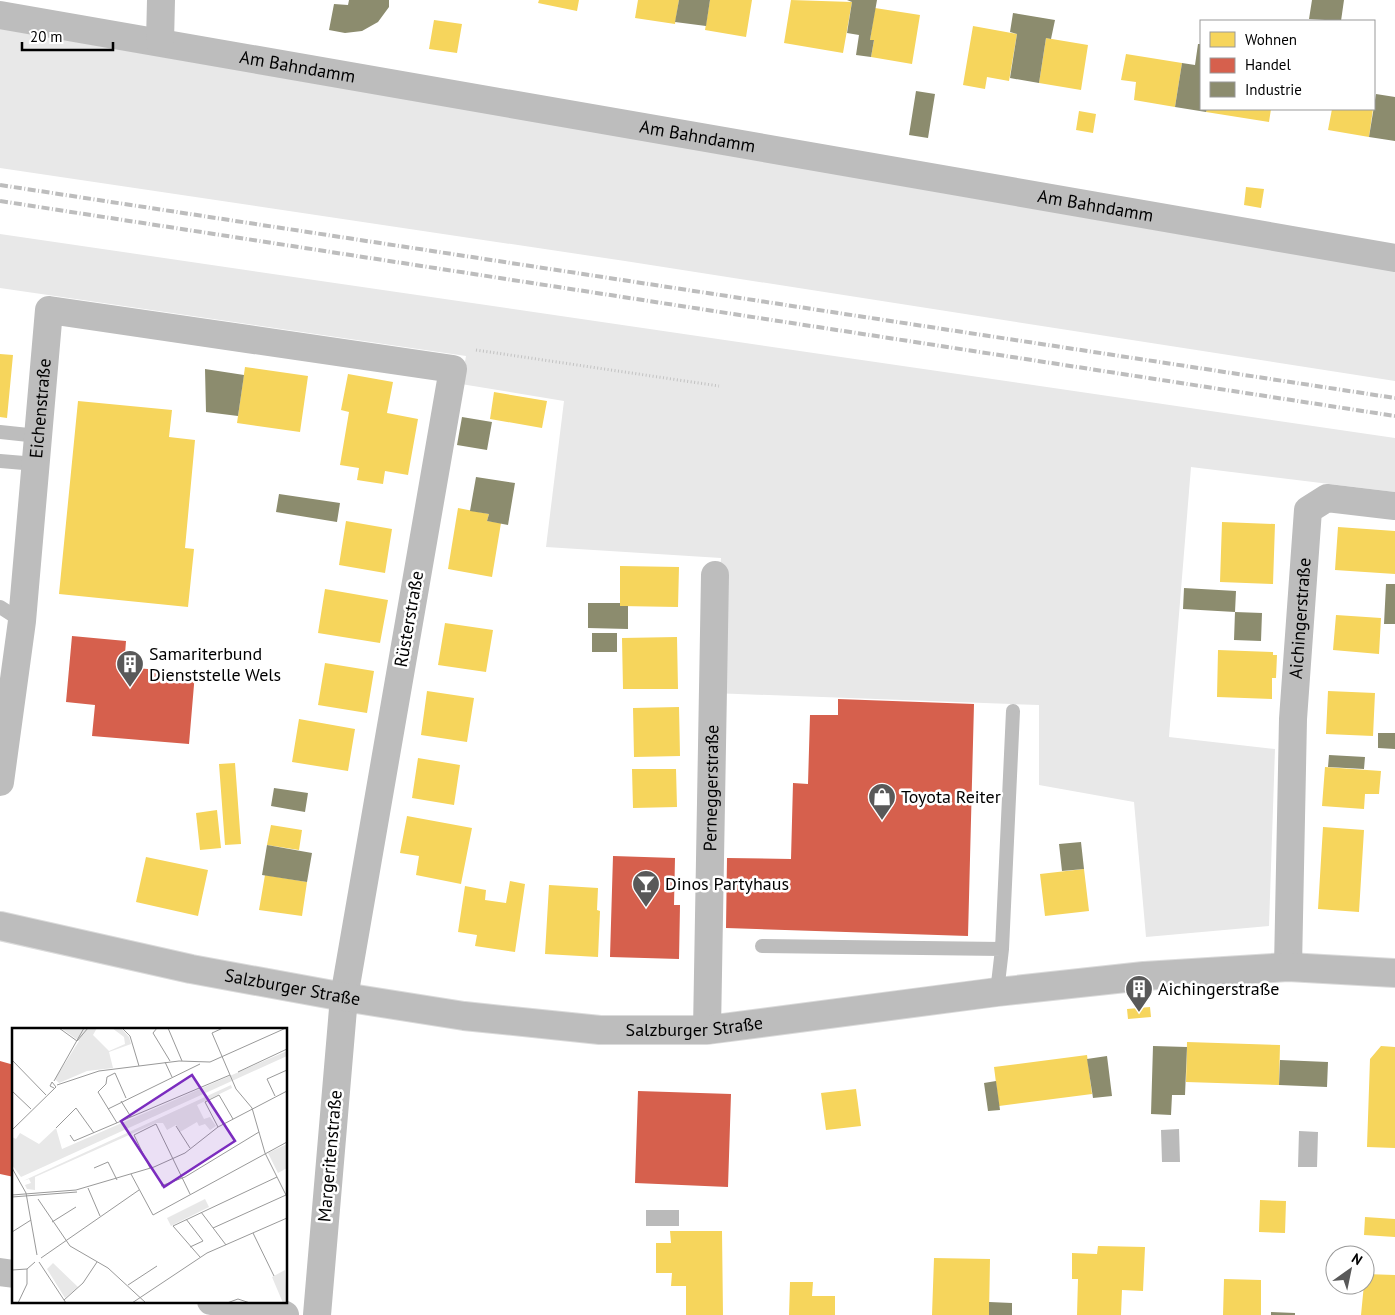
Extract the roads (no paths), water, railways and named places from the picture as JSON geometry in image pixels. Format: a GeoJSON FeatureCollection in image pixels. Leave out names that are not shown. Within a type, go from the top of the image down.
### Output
{"type":"FeatureCollection","features":[{"type":"Feature","properties":{"kind":"street"},"geometry":{"type":"LineString","coordinates":[[160,42],[161,0]]}},
{"type":"Feature","properties":{"kind":"street","name":"Am Bahndamm"},"geometry":{"type":"LineString","coordinates":[[0,15],[1395,258]]}},
{"type":"Feature","properties":{"kind":"street","name":"Eichenstraße"},"geometry":{"type":"LineString","coordinates":[[0,782],[11,620],[36,464],[49,310],[324,350]]}},
{"type":"Feature","properties":{"kind":"street","name":"Rüsterstraße"},"geometry":{"type":"LineString","coordinates":[[324,350],[453,368],[344,998]]}},
{"type":"Feature","properties":{"kind":"street","name":"Aichingerstraße"},"geometry":{"type":"LineString","coordinates":[[1288,967],[1293,719],[1308,510],[1327,498],[1395,506]]}},
{"type":"Feature","properties":{"kind":"street","name":"Perneggerstraße"},"geometry":{"type":"LineString","coordinates":[[707,1030],[715,575]]}},
{"type":"Feature","properties":{"kind":"street","name":"Salzburger Straße"},"geometry":{"type":"LineString","coordinates":[[0,926],[191,969],[344,998],[464,1016],[600,1030],[707,1030],[997,992],[1144,976],[1288,967],[1395,973]]}},
{"type":"Feature","properties":{"kind":"street","name":"Margeritenstraße"},"geometry":{"type":"LineString","coordinates":[[317,1315],[344,998]]}},
{"type":"Feature","properties":{"kind":"street"},"geometry":{"type":"LineString","coordinates":[[218,1302],[275,1310],[285,1315]]}},
{"type":"Feature","properties":{"kind":"lane"},"geometry":{"type":"LineString","coordinates":[[0,432],[38,436]]}},
{"type":"Feature","properties":{"kind":"lane"},"geometry":{"type":"LineString","coordinates":[[0,461],[36,464]]}},
{"type":"Feature","properties":{"kind":"lane"},"geometry":{"type":"LineString","coordinates":[[0,607],[11,620]]}},
{"type":"Feature","properties":{"kind":"lane"},"geometry":{"type":"LineString","coordinates":[[997,992],[1002,949],[1013,711]]}},
{"type":"Feature","properties":{"kind":"lane"},"geometry":{"type":"LineString","coordinates":[[762,946],[1002,949]]}},
{"type":"Feature","properties":{"kind":"railway"},"geometry":{"type":"LineString","coordinates":[[0,185],[1395,398]]}},
{"type":"Feature","properties":{"kind":"railway"},"geometry":{"type":"LineString","coordinates":[[0,201],[1395,416]]}},
{"type":"Feature","properties":{"kind":"place","name":"Samariterbund Dienststelle Wels"},"geometry":{"type":"Point","coordinates":[130,688]}},
{"type":"Feature","properties":{"kind":"place","name":"Toyota Reiter"},"geometry":{"type":"Point","coordinates":[882,821]}},
{"type":"Feature","properties":{"kind":"place","name":"Dinos Partyhaus"},"geometry":{"type":"Point","coordinates":[646,908]}},
{"type":"Feature","properties":{"kind":"place","name":"Aichingerstraße"},"geometry":{"type":"Point","coordinates":[1139,1013]}}]}
